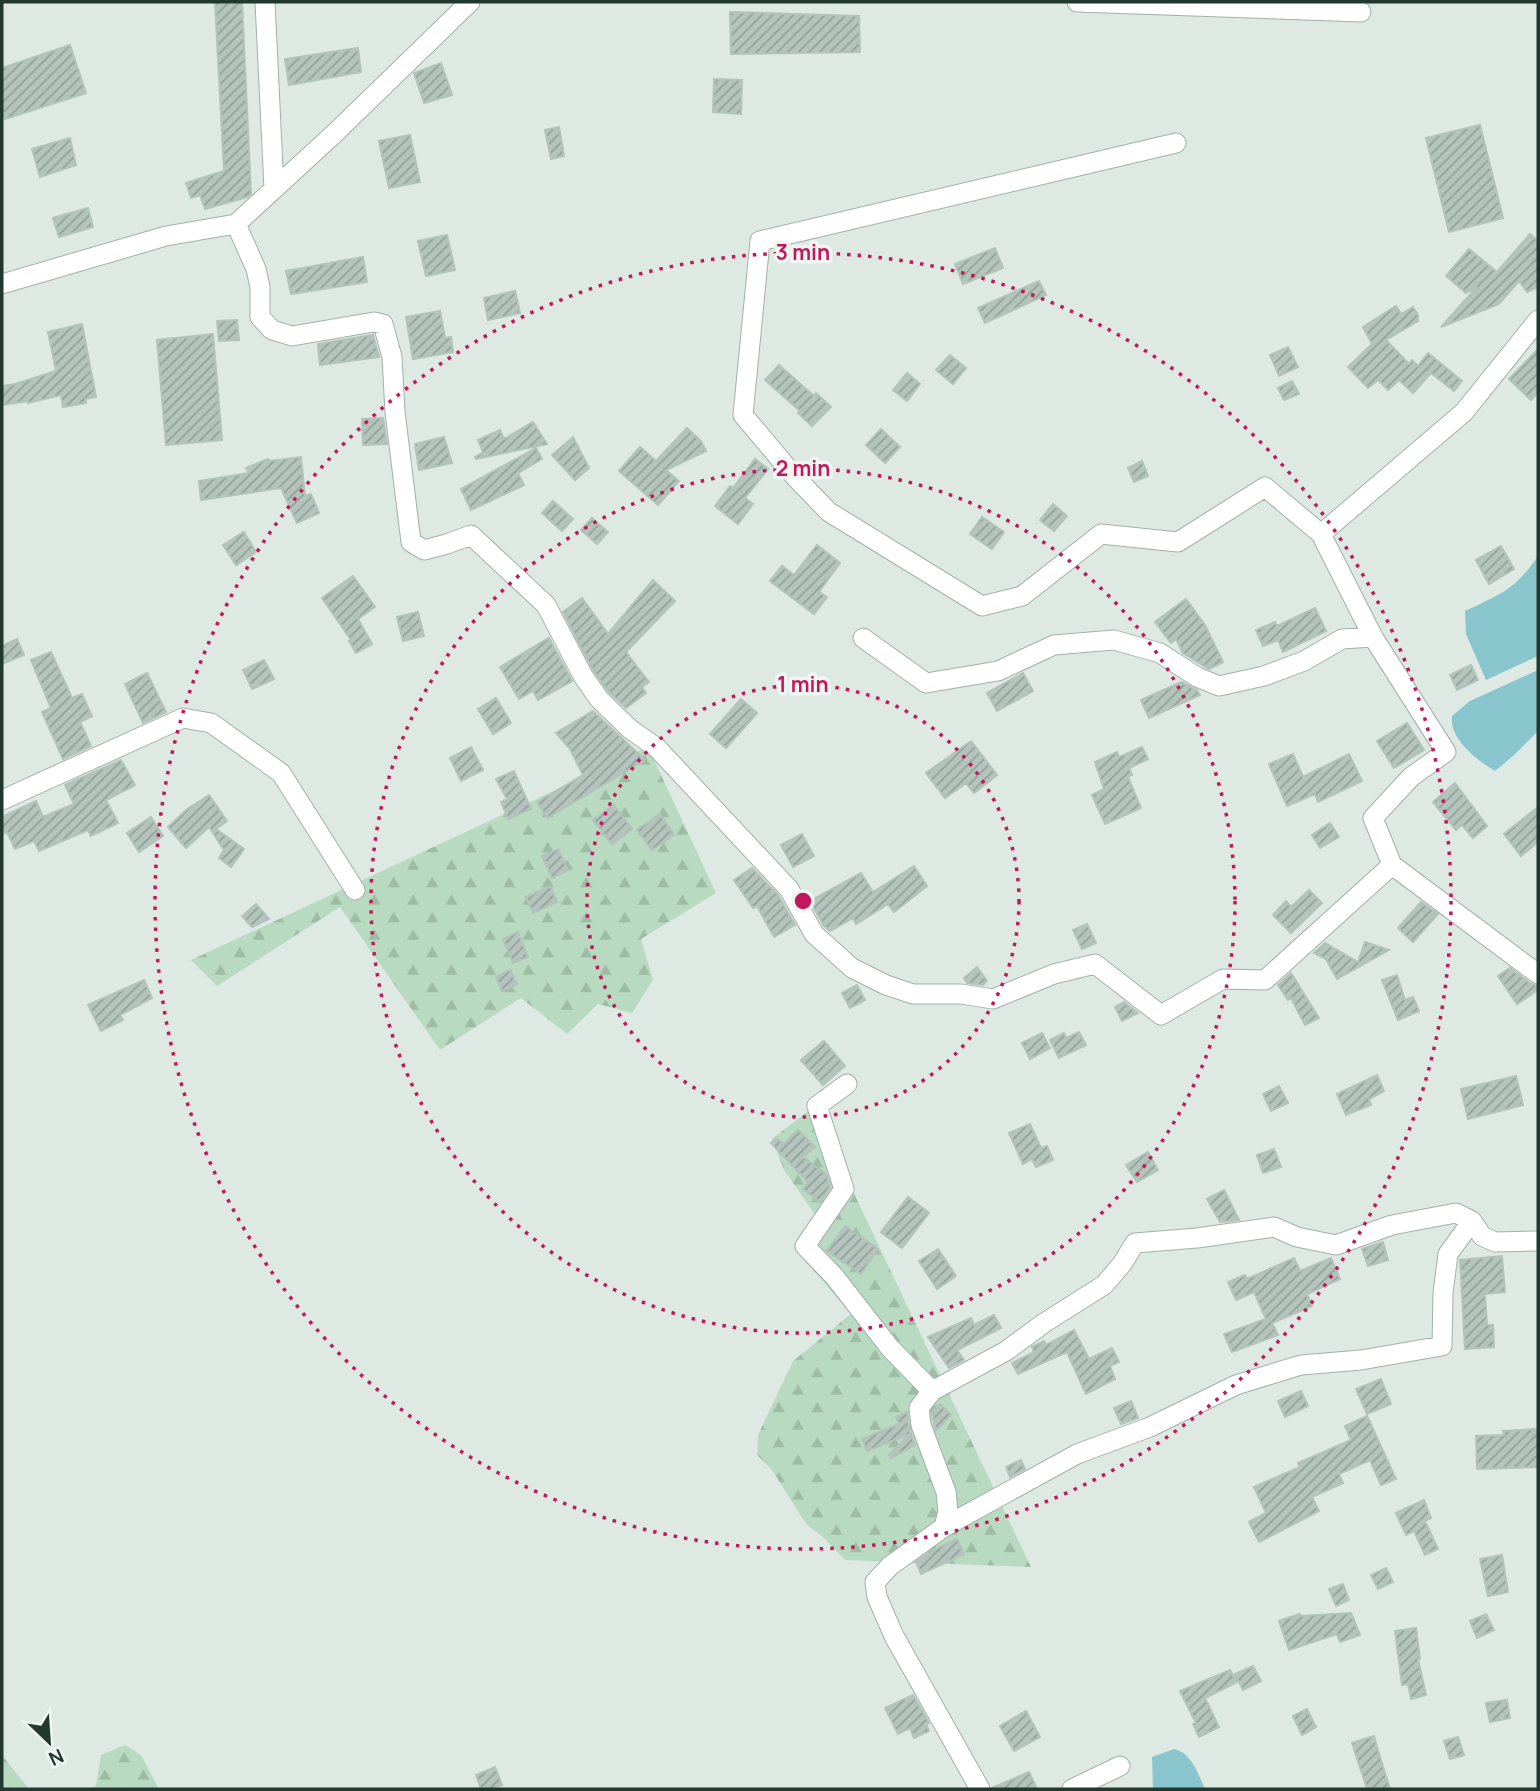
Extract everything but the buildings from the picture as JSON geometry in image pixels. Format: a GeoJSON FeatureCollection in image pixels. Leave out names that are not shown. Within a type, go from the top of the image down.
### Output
{"type":"FeatureCollection","features":[{"type":"Feature","properties":{"kind":"street"},"geometry":{"type":"LineString","coordinates":[[265,2],[275,189]]}},
{"type":"Feature","properties":{"kind":"street"},"geometry":{"type":"LineString","coordinates":[[2,284],[166,236],[236,224],[470,2]]}},
{"type":"Feature","properties":{"kind":"street"},"geometry":{"type":"LineString","coordinates":[[1077,2],[1361,12]]}},
{"type":"Feature","properties":{"kind":"street"},"geometry":{"type":"LineString","coordinates":[[1176,144],[760,241],[743,415],[796,478],[830,512],[982,606],[1022,596],[1101,534],[1178,542],[1265,487],[1321,534],[1373,637],[1446,752],[1411,777],[1373,818],[1392,865],[1538,974]]}},
{"type":"Feature","properties":{"kind":"street"},"geometry":{"type":"LineString","coordinates":[[236,224],[256,268],[260,287],[260,317],[272,330],[292,336],[373,322],[383,324],[392,356],[395,412],[411,542],[424,550],[471,535],[546,605],[583,676],[599,699],[630,729],[657,748],[789,889],[814,934],[852,968],[886,985],[913,994],[961,994],[993,999],[1054,974],[1095,964],[1161,1014],[1223,979],[1265,980],[1392,865]]}},
{"type":"Feature","properties":{"kind":"street"},"geometry":{"type":"LineString","coordinates":[[1321,534],[1464,412],[1538,320]]}},
{"type":"Feature","properties":{"kind":"street"},"geometry":{"type":"LineString","coordinates":[[863,638],[926,683],[998,671],[1054,645],[1114,640],[1160,653],[1197,677],[1219,686],[1264,676],[1304,661],[1342,639],[1373,637]]}},
{"type":"Feature","properties":{"kind":"street"},"geometry":{"type":"LineString","coordinates":[[2,800],[183,718],[211,723],[281,773],[355,890]]}},
{"type":"Feature","properties":{"kind":"street"},"geometry":{"type":"LineString","coordinates":[[847,1084],[817,1106],[844,1189],[805,1246],[834,1276],[890,1348],[932,1391]]}},
{"type":"Feature","properties":{"kind":"street"},"geometry":{"type":"LineString","coordinates":[[944,1527],[948,1512],[946,1492],[921,1425],[919,1408],[932,1391],[1006,1351],[1104,1285],[1135,1243],[1198,1238],[1273,1227],[1297,1237],[1336,1245],[1392,1225],[1456,1213],[1472,1221],[1482,1237],[1495,1242],[1538,1241]]}},
{"type":"Feature","properties":{"kind":"street"},"geometry":{"type":"LineString","coordinates":[[980,1789],[894,1636],[875,1582],[890,1566],[944,1527],[1077,1454],[1150,1427],[1236,1385],[1301,1365],[1361,1360],[1442,1346],[1443,1293],[1448,1254],[1472,1221]]}},
{"type":"Feature","properties":{"kind":"street"},"geometry":{"type":"LineString","coordinates":[[1079,1788],[1120,1766]]}},
{"type":"Feature","properties":{"kind":"green space"},"geometry":{"type":"Polygon","coordinates":[[[648,747],[716,893],[641,939],[653,980],[632,1013],[598,1004],[567,1034],[521,998],[440,1050],[340,907],[217,986],[191,960],[648,747]]]}},
{"type":"Feature","properties":{"kind":"green space"},"geometry":{"type":"Polygon","coordinates":[[[813,1107],[1031,1567],[845,1560],[806,1524],[772,1470],[757,1455],[758,1435],[793,1361],[851,1314],[794,1248],[816,1216],[784,1170],[772,1139],[813,1107]]]}},
{"type":"Feature","properties":{"kind":"green space"},"geometry":{"type":"Polygon","coordinates":[[[125,1745],[141,1755],[159,1789],[88,1789],[96,1786],[101,1755],[125,1745]]]}},
{"type":"Feature","properties":{"kind":"green space"},"geometry":{"type":"Polygon","coordinates":[[[2,1755],[29,1789],[2,1789],[2,1755]]]}},
{"type":"Feature","properties":{"kind":"water"},"geometry":{"type":"Polygon","coordinates":[[[1538,556],[1538,656],[1486,680],[1466,634],[1465,611],[1514,584],[1538,556]]]}},
{"type":"Feature","properties":{"kind":"water"},"geometry":{"type":"Polygon","coordinates":[[[1538,670],[1538,731],[1495,771],[1473,755],[1460,741],[1452,725],[1452,716],[1470,701],[1538,670]]]}},
{"type":"Feature","properties":{"kind":"water"},"geometry":{"type":"Polygon","coordinates":[[[1174,1749],[1190,1759],[1205,1789],[1153,1789],[1152,1757],[1174,1749]]]}}]}
